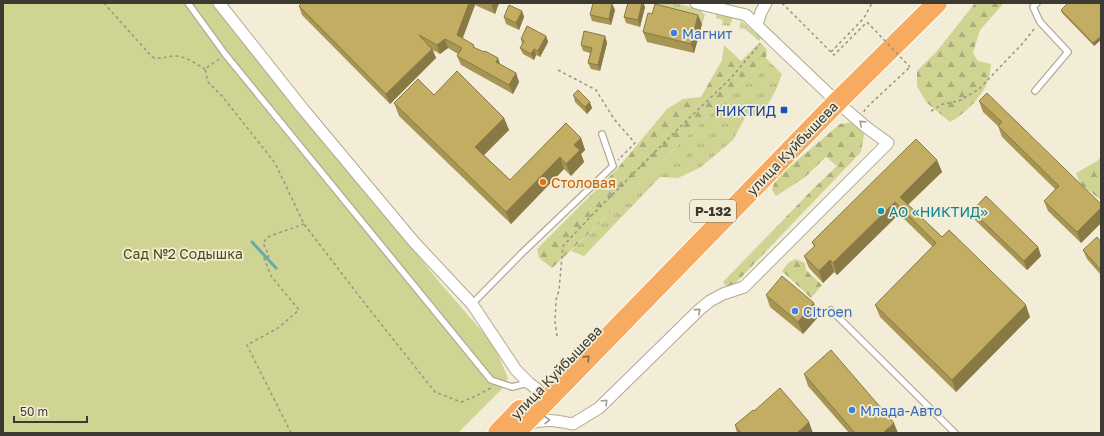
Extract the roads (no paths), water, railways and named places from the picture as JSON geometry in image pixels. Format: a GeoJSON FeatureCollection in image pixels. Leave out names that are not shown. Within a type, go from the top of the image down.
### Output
{"type":"FeatureCollection","features":[{"type":"Feature","properties":{"kind":"highway","name":"улица Куйбышева"},"geometry":{"type":"LineString","coordinates":[[518,430],[833,98],[918,3]]}},
{"type":"Feature","properties":{"kind":"highway","name":"улица Куйбышева"},"geometry":{"type":"LineString","coordinates":[[498,433],[533,386],[833,98],[937,3]]}},
{"type":"Feature","properties":{"kind":"street"},"geometry":{"type":"LineString","coordinates":[[219,3],[303,109],[414,242],[472,304],[516,370],[533,386]]}},
{"type":"Feature","properties":{"kind":"street"},"geometry":{"type":"LineString","coordinates":[[518,430],[538,421],[553,420],[574,424],[599,408],[698,310],[723,294],[744,287],[888,143],[866,127],[833,98],[746,15],[714,5],[696,3]]}},
{"type":"Feature","properties":{"kind":"street"},"geometry":{"type":"LineString","coordinates":[[756,25],[766,3]]}},
{"type":"Feature","properties":{"kind":"lane"},"geometry":{"type":"LineString","coordinates":[[188,3],[225,54],[491,380],[512,387],[533,386]]}},
{"type":"Feature","properties":{"kind":"lane"},"geometry":{"type":"LineString","coordinates":[[1035,91],[1068,52],[1040,22],[1033,7],[1037,3]]}},
{"type":"Feature","properties":{"kind":"lane"},"geometry":{"type":"LineString","coordinates":[[472,304],[521,254],[613,166],[602,134]]}},
{"type":"Feature","properties":{"kind":"lane"},"geometry":{"type":"LineString","coordinates":[[831,310],[955,433]]}},
{"type":"Feature","properties":{"kind":"waterway"},"geometry":{"type":"LineString","coordinates":[[252,242],[276,268]]}},
{"type":"Feature","properties":{"kind":"place","name":"Магнит"},"geometry":{"type":"Point","coordinates":[674,33]}},
{"type":"Feature","properties":{"kind":"place","name":"НИКТИД"},"geometry":{"type":"Point","coordinates":[784,110]}},
{"type":"Feature","properties":{"kind":"place","name":"Столовая"},"geometry":{"type":"Point","coordinates":[543,182]}},
{"type":"Feature","properties":{"kind":"place","name":"АО «НИКТИД»"},"geometry":{"type":"Point","coordinates":[881,211]}},
{"type":"Feature","properties":{"kind":"place","name":"Citroen"},"geometry":{"type":"Point","coordinates":[795,311]}},
{"type":"Feature","properties":{"kind":"place","name":"Млада-Авто"},"geometry":{"type":"Point","coordinates":[852,410]}},
{"type":"Feature","properties":{"kind":"park label","name":"Сад №2 Содышка"},"geometry":{"type":"Point","coordinates":[183,253]}}]}
